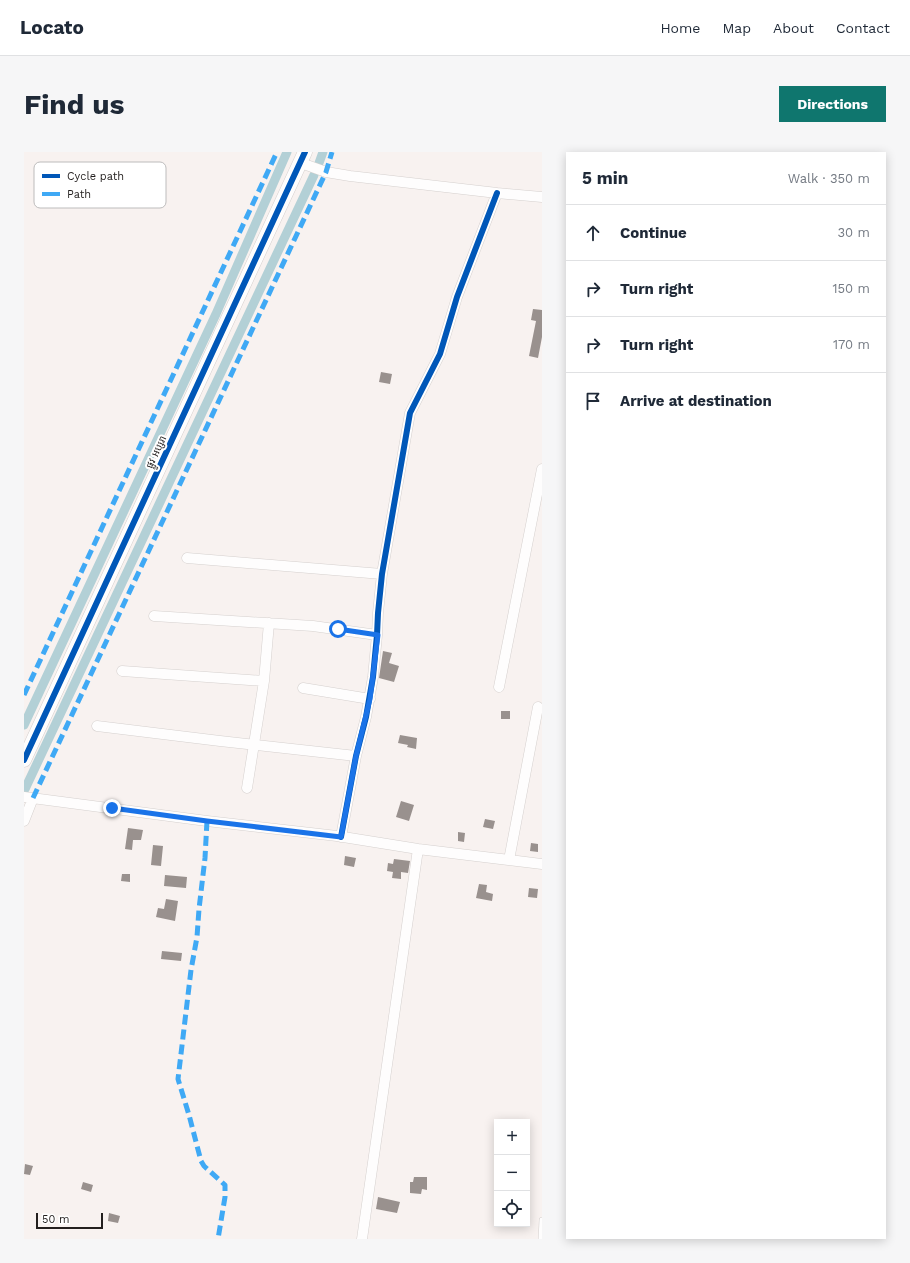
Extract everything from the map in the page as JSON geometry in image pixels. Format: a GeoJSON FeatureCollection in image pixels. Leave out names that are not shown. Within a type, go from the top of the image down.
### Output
{"type":"FeatureCollection","features":[{"type":"Feature","properties":{"kind":"street"},"geometry":{"type":"LineString","coordinates":[[303,158],[326,172],[350,176],[497,193],[542,196]]}},
{"type":"Feature","properties":{"kind":"street","name":"ផ្លូវ អប្សរា"},"geometry":{"type":"LineString","coordinates":[[24,760],[303,158]]}},
{"type":"Feature","properties":{"kind":"street"},"geometry":{"type":"LineString","coordinates":[[341,837],[356,756],[370,699],[378,635],[378,614],[382,574],[410,413],[440,354],[457,297],[497,193]]}},
{"type":"Feature","properties":{"kind":"street"},"geometry":{"type":"LineString","coordinates":[[499,687],[542,469]]}},
{"type":"Feature","properties":{"kind":"street"},"geometry":{"type":"LineString","coordinates":[[187,558],[382,574]]}},
{"type":"Feature","properties":{"kind":"street"},"geometry":{"type":"LineString","coordinates":[[154,616],[332,628],[378,635]]}},
{"type":"Feature","properties":{"kind":"street"},"geometry":{"type":"LineString","coordinates":[[247,788],[264,681],[269,623]]}},
{"type":"Feature","properties":{"kind":"street"},"geometry":{"type":"LineString","coordinates":[[122,671],[264,681]]}},
{"type":"Feature","properties":{"kind":"street"},"geometry":{"type":"LineString","coordinates":[[303,688],[370,699]]}},
{"type":"Feature","properties":{"kind":"street"},"geometry":{"type":"LineString","coordinates":[[509,860],[538,707]]}},
{"type":"Feature","properties":{"kind":"street"},"geometry":{"type":"LineString","coordinates":[[97,726],[356,756]]}},
{"type":"Feature","properties":{"kind":"street"},"geometry":{"type":"LineString","coordinates":[[24,821],[29,797],[542,864]]}},
{"type":"Feature","properties":{"kind":"street"},"geometry":{"type":"LineString","coordinates":[[362,1239],[418,849]]}},
{"type":"Feature","properties":{"kind":"lane"},"geometry":{"type":"LineString","coordinates":[[542,1220],[542,1239]]}},
{"type":"Feature","properties":{"kind":"building"},"geometry":{"type":"Polygon","coordinates":[[[533,309],[542,310],[542,337],[538,358],[529,356],[536,321],[531,320],[533,309]]]}},
{"type":"Feature","properties":{"kind":"building"},"geometry":{"type":"Polygon","coordinates":[[[381,372],[392,374],[390,384],[379,382],[381,372]]]}},
{"type":"Feature","properties":{"kind":"building"},"geometry":{"type":"Polygon","coordinates":[[[383,651],[392,653],[389,663],[399,666],[394,682],[379,678],[383,651]]]}},
{"type":"Feature","properties":{"kind":"building"},"geometry":{"type":"Polygon","coordinates":[[[501,711],[510,711],[510,719],[501,719],[501,711]]]}},
{"type":"Feature","properties":{"kind":"building"},"geometry":{"type":"Polygon","coordinates":[[[400,735],[417,738],[416,749],[407,747],[408,745],[398,743],[400,735]]]}},
{"type":"Feature","properties":{"kind":"building"},"geometry":{"type":"Polygon","coordinates":[[[401,801],[414,805],[409,821],[396,817],[401,801]]]}},
{"type":"Feature","properties":{"kind":"building"},"geometry":{"type":"Polygon","coordinates":[[[485,819],[495,821],[493,829],[483,827],[485,819]]]}},
{"type":"Feature","properties":{"kind":"building"},"geometry":{"type":"Polygon","coordinates":[[[128,828],[143,830],[141,840],[133,840],[132,850],[125,849],[128,828]]]}},
{"type":"Feature","properties":{"kind":"building"},"geometry":{"type":"Polygon","coordinates":[[[458,832],[465,833],[464,842],[458,841],[458,832]]]}},
{"type":"Feature","properties":{"kind":"building"},"geometry":{"type":"Polygon","coordinates":[[[531,843],[538,844],[538,852],[530,851],[531,843]]]}},
{"type":"Feature","properties":{"kind":"building"},"geometry":{"type":"Polygon","coordinates":[[[153,845],[163,846],[161,866],[151,865],[153,845]]]}},
{"type":"Feature","properties":{"kind":"building"},"geometry":{"type":"Polygon","coordinates":[[[345,856],[356,858],[354,867],[344,865],[345,856]]]}},
{"type":"Feature","properties":{"kind":"building"},"geometry":{"type":"Polygon","coordinates":[[[394,859],[410,861],[408,873],[401,872],[401,879],[392,878],[393,872],[387,871],[388,863],[393,864],[394,859]]]}},
{"type":"Feature","properties":{"kind":"building"},"geometry":{"type":"Polygon","coordinates":[[[122,874],[130,874],[130,882],[121,881],[122,874]]]}},
{"type":"Feature","properties":{"kind":"building"},"geometry":{"type":"Polygon","coordinates":[[[165,875],[187,877],[186,888],[164,886],[165,875]]]}},
{"type":"Feature","properties":{"kind":"building"},"geometry":{"type":"Polygon","coordinates":[[[479,884],[487,885],[486,892],[493,894],[492,901],[476,898],[479,884]]]}},
{"type":"Feature","properties":{"kind":"building"},"geometry":{"type":"Polygon","coordinates":[[[529,888],[538,889],[537,898],[528,897],[529,888]]]}},
{"type":"Feature","properties":{"kind":"building"},"geometry":{"type":"Polygon","coordinates":[[[166,899],[178,901],[175,921],[156,917],[158,908],[164,909],[166,899]]]}},
{"type":"Feature","properties":{"kind":"building"},"geometry":{"type":"Polygon","coordinates":[[[162,951],[182,953],[181,961],[161,959],[162,951]]]}},
{"type":"Feature","properties":{"kind":"building"},"geometry":{"type":"Polygon","coordinates":[[[25,1164],[33,1166],[30,1175],[24,1174],[25,1164]]]}},
{"type":"Feature","properties":{"kind":"building"},"geometry":{"type":"Polygon","coordinates":[[[414,1177],[427,1177],[427,1190],[422,1189],[421,1194],[410,1193],[410,1182],[413,1182],[414,1177]]]}},
{"type":"Feature","properties":{"kind":"building"},"geometry":{"type":"Polygon","coordinates":[[[83,1182],[93,1185],[91,1192],[81,1189],[83,1182]]]}},
{"type":"Feature","properties":{"kind":"building"},"geometry":{"type":"Polygon","coordinates":[[[378,1197],[400,1202],[397,1213],[376,1209],[378,1197]]]}},
{"type":"Feature","properties":{"kind":"building"},"geometry":{"type":"Polygon","coordinates":[[[109,1213],[120,1216],[118,1223],[108,1221],[109,1213]]]}},
{"type":"Feature","properties":{"kind":"waterway"},"geometry":{"type":"LineString","coordinates":[[24,725],[216,314],[287,152]]}},
{"type":"Feature","properties":{"kind":"waterway"},"geometry":{"type":"LineString","coordinates":[[319,163],[323,152]]}},
{"type":"Feature","properties":{"kind":"waterway"},"geometry":{"type":"LineString","coordinates":[[25,789],[314,175]]}},
{"type":"Feature","properties":{"kind":"marked path"},"geometry":{"type":"LineString","coordinates":[[24,695],[277,152]]}},
{"type":"Feature","properties":{"kind":"marked path"},"geometry":{"type":"LineString","coordinates":[[33,798],[326,172],[332,152]]}},
{"type":"Feature","properties":{"kind":"marked path"},"geometry":{"type":"LineString","coordinates":[[207,821],[197,937],[191,970],[178,1079],[201,1161],[204,1166],[225,1185],[225,1197],[218,1239]]}},
{"type":"Feature","properties":{"kind":"cycle path"},"geometry":{"type":"LineString","coordinates":[[24,760],[305,152]]}},
{"type":"Feature","properties":{"kind":"cycle path"},"geometry":{"type":"LineString","coordinates":[[341,837],[373,677],[382,574],[410,413],[440,354],[457,297],[497,193]]}},
{"type":"Feature","properties":{"kind":"route"},"geometry":{"type":"LineString","coordinates":[[112,808],[341,837],[356,756],[370,699],[378,635],[338,629]]}}]}
